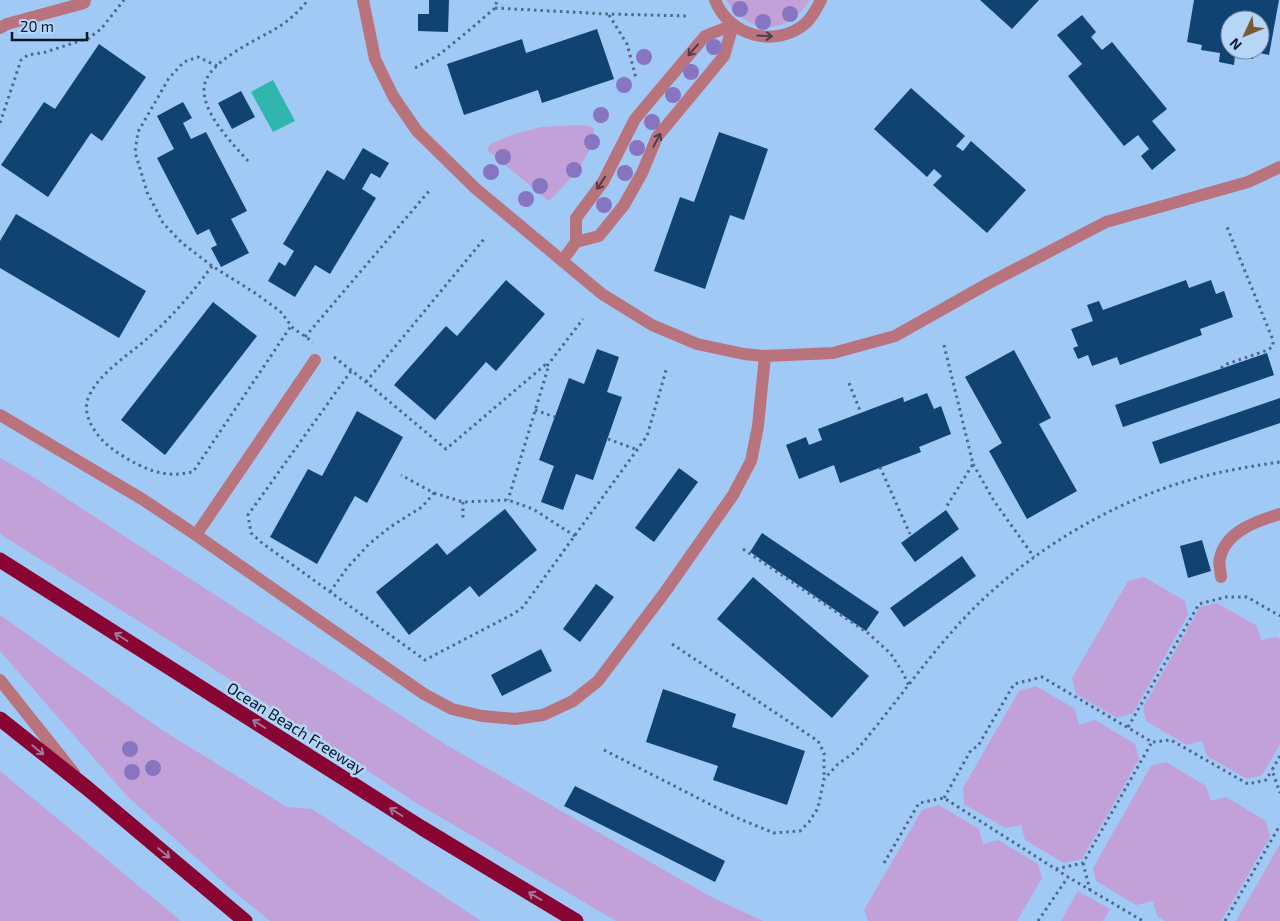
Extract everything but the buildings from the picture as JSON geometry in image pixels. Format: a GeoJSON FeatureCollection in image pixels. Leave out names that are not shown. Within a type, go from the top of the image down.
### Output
{"type":"FeatureCollection","features":[{"type":"Feature","properties":{"kind":"highway","name":"Ocean Beach Freeway"},"geometry":{"type":"LineString","coordinates":[[0,560],[422,828],[576,921]]}},
{"type":"Feature","properties":{"kind":"highway"},"geometry":{"type":"LineString","coordinates":[[0,719],[87,788],[245,921]]}},
{"type":"Feature","properties":{"kind":"lane"},"geometry":{"type":"LineString","coordinates":[[0,28],[6,24],[84,3],[85,0]]}},
{"type":"Feature","properties":{"kind":"lane"},"geometry":{"type":"LineString","coordinates":[[363,0],[375,60],[393,96],[417,131],[475,188],[602,294],[652,326],[698,344],[744,354],[765,356],[833,353],[895,336],[989,283],[1106,222],[1248,182],[1280,167]]}},
{"type":"Feature","properties":{"kind":"lane"},"geometry":{"type":"LineString","coordinates":[[715,0],[722,14],[733,25],[751,34],[765,37],[780,36],[793,31],[805,23],[815,12],[821,0]]}},
{"type":"Feature","properties":{"kind":"lane"},"geometry":{"type":"LineString","coordinates":[[562,261],[576,242],[576,218],[603,182],[636,119],[705,36],[733,25]]}},
{"type":"Feature","properties":{"kind":"lane"},"geometry":{"type":"LineString","coordinates":[[576,242],[599,236],[624,205],[642,173],[657,137],[724,56],[733,25]]}},
{"type":"Feature","properties":{"kind":"lane"},"geometry":{"type":"LineString","coordinates":[[0,415],[142,499],[196,534],[424,694],[452,709],[482,716],[515,719],[543,715],[573,702],[598,681],[665,592],[733,495],[751,461],[758,426],[765,356]]}},
{"type":"Feature","properties":{"kind":"lane"},"geometry":{"type":"LineString","coordinates":[[196,534],[315,360]]}},
{"type":"Feature","properties":{"kind":"lane"},"geometry":{"type":"LineString","coordinates":[[1221,577],[1219,559],[1226,545],[1237,532],[1264,519],[1280,514]]}},
{"type":"Feature","properties":{"kind":"lane"},"geometry":{"type":"LineString","coordinates":[[0,680],[87,788]]}},
{"type":"Feature","properties":{"kind":"path"},"geometry":{"type":"LineString","coordinates":[[0,123],[21,60],[28,55],[46,52],[89,38],[101,29],[124,0]]}},
{"type":"Feature","properties":{"kind":"path"},"geometry":{"type":"LineString","coordinates":[[248,160],[217,124],[207,105],[203,89],[207,78],[230,55],[280,26],[295,15],[308,0]]}},
{"type":"Feature","properties":{"kind":"path"},"geometry":{"type":"LineString","coordinates":[[416,68],[440,54],[495,8],[497,0]]}},
{"type":"Feature","properties":{"kind":"path"},"geometry":{"type":"LineString","coordinates":[[495,8],[688,16]]}},
{"type":"Feature","properties":{"kind":"path"},"geometry":{"type":"LineString","coordinates":[[608,14],[627,44],[636,78]]}},
{"type":"Feature","properties":{"kind":"path"},"geometry":{"type":"LineString","coordinates":[[217,66],[198,57],[184,62],[169,78],[138,132],[135,152],[148,192],[163,222],[182,244],[274,307],[292,326],[319,347]]}},
{"type":"Feature","properties":{"kind":"path"},"geometry":{"type":"LineString","coordinates":[[305,337],[429,191]]}},
{"type":"Feature","properties":{"kind":"path"},"geometry":{"type":"LineString","coordinates":[[1221,368],[1227,364],[1268,350],[1272,346],[1273,340],[1227,227]]}},
{"type":"Feature","properties":{"kind":"path"},"geometry":{"type":"LineString","coordinates":[[366,382],[484,239]]}},
{"type":"Feature","properties":{"kind":"path"},"geometry":{"type":"LineString","coordinates":[[212,266],[170,318],[115,364],[89,396],[86,405],[89,421],[96,433],[109,446],[125,458],[151,470],[170,474],[193,472],[292,326]]}},
{"type":"Feature","properties":{"kind":"path"},"geometry":{"type":"LineString","coordinates":[[333,357],[446,448],[546,366],[583,319]]}},
{"type":"Feature","properties":{"kind":"path"},"geometry":{"type":"LineString","coordinates":[[944,345],[974,464],[994,501],[1034,557]]}},
{"type":"Feature","properties":{"kind":"path"},"geometry":{"type":"LineString","coordinates":[[508,500],[548,368],[546,366]]}},
{"type":"Feature","properties":{"kind":"path"},"geometry":{"type":"LineString","coordinates":[[351,371],[248,515],[251,533],[262,543],[425,660],[516,613],[523,606],[647,436],[667,367]]}},
{"type":"Feature","properties":{"kind":"path"},"geometry":{"type":"LineString","coordinates":[[849,383],[861,413]]}},
{"type":"Feature","properties":{"kind":"path"},"geometry":{"type":"LineString","coordinates":[[535,410],[555,417]]}},
{"type":"Feature","properties":{"kind":"path"},"geometry":{"type":"LineString","coordinates":[[608,439],[638,450]]}},
{"type":"Feature","properties":{"kind":"path"},"geometry":{"type":"LineString","coordinates":[[824,779],[838,764],[854,752],[978,605],[1014,571],[1034,557],[1087,523],[1142,498],[1211,474],[1280,462]]}},
{"type":"Feature","properties":{"kind":"path"},"geometry":{"type":"LineString","coordinates":[[945,508],[974,464]]}},
{"type":"Feature","properties":{"kind":"path"},"geometry":{"type":"LineString","coordinates":[[880,467],[910,534]]}},
{"type":"Feature","properties":{"kind":"path"},"geometry":{"type":"LineString","coordinates":[[401,475],[434,493],[463,502],[508,500],[533,509],[575,536]]}},
{"type":"Feature","properties":{"kind":"path"},"geometry":{"type":"LineString","coordinates":[[330,592],[347,568],[369,544],[390,527],[422,507],[434,493]]}},
{"type":"Feature","properties":{"kind":"path"},"geometry":{"type":"LineString","coordinates":[[463,502],[463,520]]}},
{"type":"Feature","properties":{"kind":"path"},"geometry":{"type":"LineString","coordinates":[[744,548],[868,633],[891,654],[909,686]]}},
{"type":"Feature","properties":{"kind":"path"},"geometry":{"type":"LineString","coordinates":[[1128,728],[1198,604],[1226,597],[1247,597],[1280,616]]}},
{"type":"Feature","properties":{"kind":"path"},"geometry":{"type":"LineString","coordinates":[[604,750],[736,817],[774,833],[800,830],[809,822],[818,808],[824,779],[824,753],[818,741],[672,644]]}},
{"type":"Feature","properties":{"kind":"path"},"geometry":{"type":"LineString","coordinates":[[944,798],[971,750],[978,746],[1014,684],[1042,677],[1152,742],[1171,740],[1248,784],[1266,780],[1280,756]]}},
{"type":"Feature","properties":{"kind":"path"},"geometry":{"type":"LineString","coordinates":[[1090,891],[1083,863],[1152,742]]}},
{"type":"Feature","properties":{"kind":"path"},"geometry":{"type":"LineString","coordinates":[[1272,770],[1280,794]]}},
{"type":"Feature","properties":{"kind":"path"},"geometry":{"type":"LineString","coordinates":[[884,863],[920,802],[944,798],[1056,870],[1143,921]]}},
{"type":"Feature","properties":{"kind":"path"},"geometry":{"type":"LineString","coordinates":[[1225,921],[1280,825]]}},
{"type":"Feature","properties":{"kind":"path"},"geometry":{"type":"LineString","coordinates":[[1056,870],[1083,863]]}},
{"type":"Feature","properties":{"kind":"path"},"geometry":{"type":"LineString","coordinates":[[1038,921],[1068,877]]}},
{"type":"Feature","properties":{"kind":"shaded area"},"geometry":{"type":"Polygon","coordinates":[[[726,0],[810,0],[801,12],[790,20],[768,27],[746,20],[735,12],[726,0]]]}},
{"type":"Feature","properties":{"kind":"shaded area"},"geometry":{"type":"Polygon","coordinates":[[[273,80],[295,121],[273,132],[251,92],[273,80]]]}},
{"type":"Feature","properties":{"kind":"shaded area"},"geometry":{"type":"Polygon","coordinates":[[[589,126],[594,129],[590,148],[579,168],[549,201],[487,150],[490,144],[514,134],[541,127],[589,126]]]}},
{"type":"Feature","properties":{"kind":"shaded area"},"geometry":{"type":"Polygon","coordinates":[[[0,458],[27,473],[448,746],[713,898],[763,921],[616,921],[413,801],[197,658],[0,534],[0,458]]]}},
{"type":"Feature","properties":{"kind":"shaded area"},"geometry":{"type":"Polygon","coordinates":[[[1144,577],[1185,601],[1188,615],[1133,713],[1117,718],[1076,694],[1072,678],[1128,581],[1144,577]]]}},
{"type":"Feature","properties":{"kind":"shaded area"},"geometry":{"type":"Polygon","coordinates":[[[1217,603],[1257,626],[1261,640],[1276,637],[1280,639],[1280,744],[1262,775],[1247,779],[1207,756],[1202,741],[1187,745],[1146,721],[1143,707],[1200,607],[1217,603]]]}},
{"type":"Feature","properties":{"kind":"shaded area"},"geometry":{"type":"Polygon","coordinates":[[[0,615],[162,730],[287,807],[312,809],[481,921],[270,921],[231,889],[127,796],[0,651],[0,615]]]}},
{"type":"Feature","properties":{"kind":"shaded area"},"geometry":{"type":"Polygon","coordinates":[[[1036,686],[1075,709],[1079,725],[1095,720],[1135,744],[1139,759],[1082,859],[1064,863],[1025,840],[1021,825],[1005,828],[964,804],[963,788],[1019,691],[1036,686]]]}},
{"type":"Feature","properties":{"kind":"shaded area"},"geometry":{"type":"Polygon","coordinates":[[[1166,762],[1206,786],[1211,801],[1226,797],[1266,821],[1270,837],[1221,921],[1165,921],[1157,916],[1153,901],[1136,905],[1096,881],[1093,868],[1151,766],[1166,762]]]}},
{"type":"Feature","properties":{"kind":"shaded area"},"geometry":{"type":"Polygon","coordinates":[[[0,771],[181,921],[0,921],[0,771]]]}},
{"type":"Feature","properties":{"kind":"shaded area"},"geometry":{"type":"Polygon","coordinates":[[[939,805],[979,829],[983,844],[998,840],[1038,864],[1042,878],[1017,921],[868,921],[864,910],[922,810],[939,805]]]}},
{"type":"Feature","properties":{"kind":"shaded area"},"geometry":{"type":"Polygon","coordinates":[[[1280,844],[1280,921],[1236,921],[1280,844]]]}},
{"type":"Feature","properties":{"kind":"shaded area"},"geometry":{"type":"Polygon","coordinates":[[[1078,891],[1110,909],[1103,921],[1061,921],[1078,891]]]}}]}
